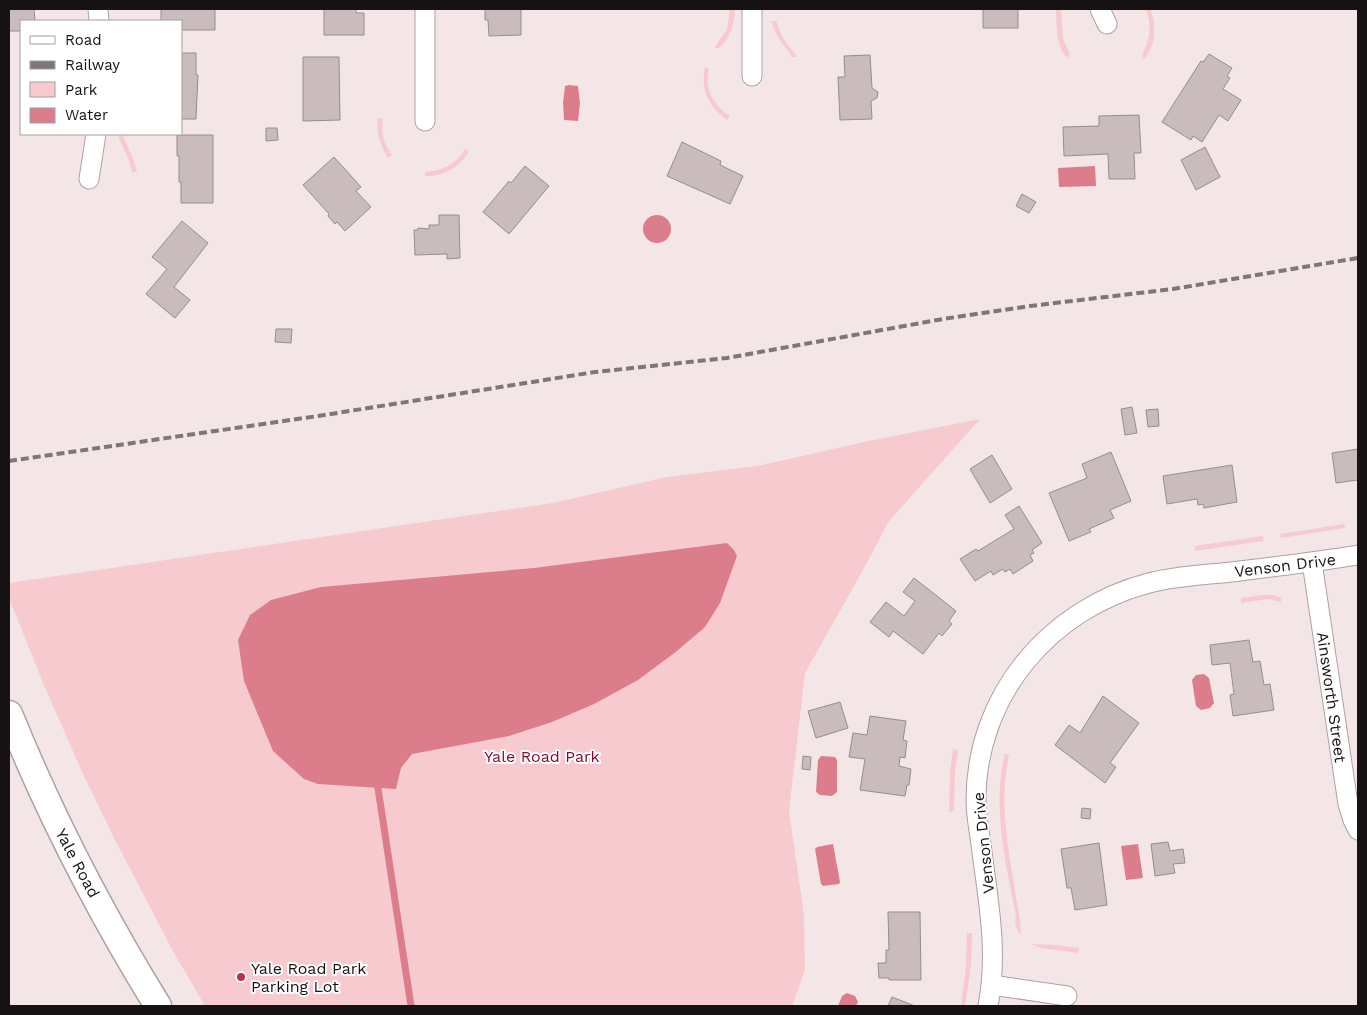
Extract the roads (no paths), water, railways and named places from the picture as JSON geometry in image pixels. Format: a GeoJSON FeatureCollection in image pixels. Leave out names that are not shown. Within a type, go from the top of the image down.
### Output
{"type":"FeatureCollection","features":[{"type":"Feature","properties":{"kind":"main road","name":"Yale Road"},"geometry":{"type":"LineString","coordinates":[[9,714],[58,823],[98,900],[158,1006]]}},
{"type":"Feature","properties":{"kind":"street"},"geometry":{"type":"LineString","coordinates":[[425,9],[425,121]]}},
{"type":"Feature","properties":{"kind":"street"},"geometry":{"type":"LineString","coordinates":[[752,9],[752,76]]}},
{"type":"Feature","properties":{"kind":"street"},"geometry":{"type":"LineString","coordinates":[[89,179],[96,135]]}},
{"type":"Feature","properties":{"kind":"street","name":"Venson Drive"},"geometry":{"type":"LineString","coordinates":[[988,1006],[992,985],[994,950],[976,800],[978,772],[988,725],[999,701],[1022,664],[1038,647],[1076,616],[1107,598],[1129,589],[1168,580],[1358,555]]}},
{"type":"Feature","properties":{"kind":"street","name":"Ainsworth Street"},"geometry":{"type":"LineString","coordinates":[[1312,562],[1348,804],[1352,820],[1358,830]]}},
{"type":"Feature","properties":{"kind":"street"},"geometry":{"type":"LineString","coordinates":[[992,985],[1067,996]]}},
{"type":"Feature","properties":{"kind":"water"},"geometry":{"type":"Polygon","coordinates":[[[565,86],[578,86],[580,103],[578,121],[564,120],[565,86]]]}},
{"type":"Feature","properties":{"kind":"water"},"geometry":{"type":"Polygon","coordinates":[[[1095,166],[1096,186],[1059,187],[1058,168],[1095,166]]]}},
{"type":"Feature","properties":{"kind":"water"},"geometry":{"type":"Polygon","coordinates":[[[657,215],[667,219],[671,229],[667,239],[657,243],[647,239],[643,229],[647,219],[657,215]]]}},
{"type":"Feature","properties":{"kind":"water"},"geometry":{"type":"Polygon","coordinates":[[[727,543],[737,556],[720,603],[705,627],[638,680],[594,704],[552,722],[509,736],[412,754],[401,768],[396,789],[318,784],[304,779],[273,751],[244,681],[238,640],[250,615],[271,600],[321,587],[534,568],[727,543]]]}},
{"type":"Feature","properties":{"kind":"water"},"geometry":{"type":"Polygon","coordinates":[[[1204,674],[1209,678],[1214,703],[1210,708],[1201,710],[1196,706],[1192,680],[1196,675],[1204,674]]]}},
{"type":"Feature","properties":{"kind":"water"},"geometry":{"type":"Polygon","coordinates":[[[821,756],[835,757],[837,760],[837,792],[832,796],[820,795],[816,792],[818,760],[821,756]]]}},
{"type":"Feature","properties":{"kind":"water"},"geometry":{"type":"Polygon","coordinates":[[[833,844],[840,882],[839,884],[823,886],[821,884],[815,849],[833,844]]]}},
{"type":"Feature","properties":{"kind":"water"},"geometry":{"type":"Polygon","coordinates":[[[1138,844],[1143,878],[1126,880],[1121,846],[1138,844]]]}},
{"type":"Feature","properties":{"kind":"water"},"geometry":{"type":"Polygon","coordinates":[[[847,993],[855,996],[858,1002],[856,1006],[838,1006],[842,996],[847,993]]]}},
{"type":"Feature","properties":{"kind":"waterway"},"geometry":{"type":"LineString","coordinates":[[378,788],[411,1006]]}},
{"type":"Feature","properties":{"kind":"railway"},"geometry":{"type":"LineString","coordinates":[[9,461],[318,416],[595,372],[727,358],[943,319],[1030,306],[1173,289],[1358,258]]}},
{"type":"Feature","properties":{"kind":"place","name":"Yale Road Park Parking Lot"},"geometry":{"type":"Point","coordinates":[241,977]}},
{"type":"Feature","properties":{"kind":"park label","name":"Yale Road Park"},"geometry":{"type":"Point","coordinates":[542,756]}}]}
